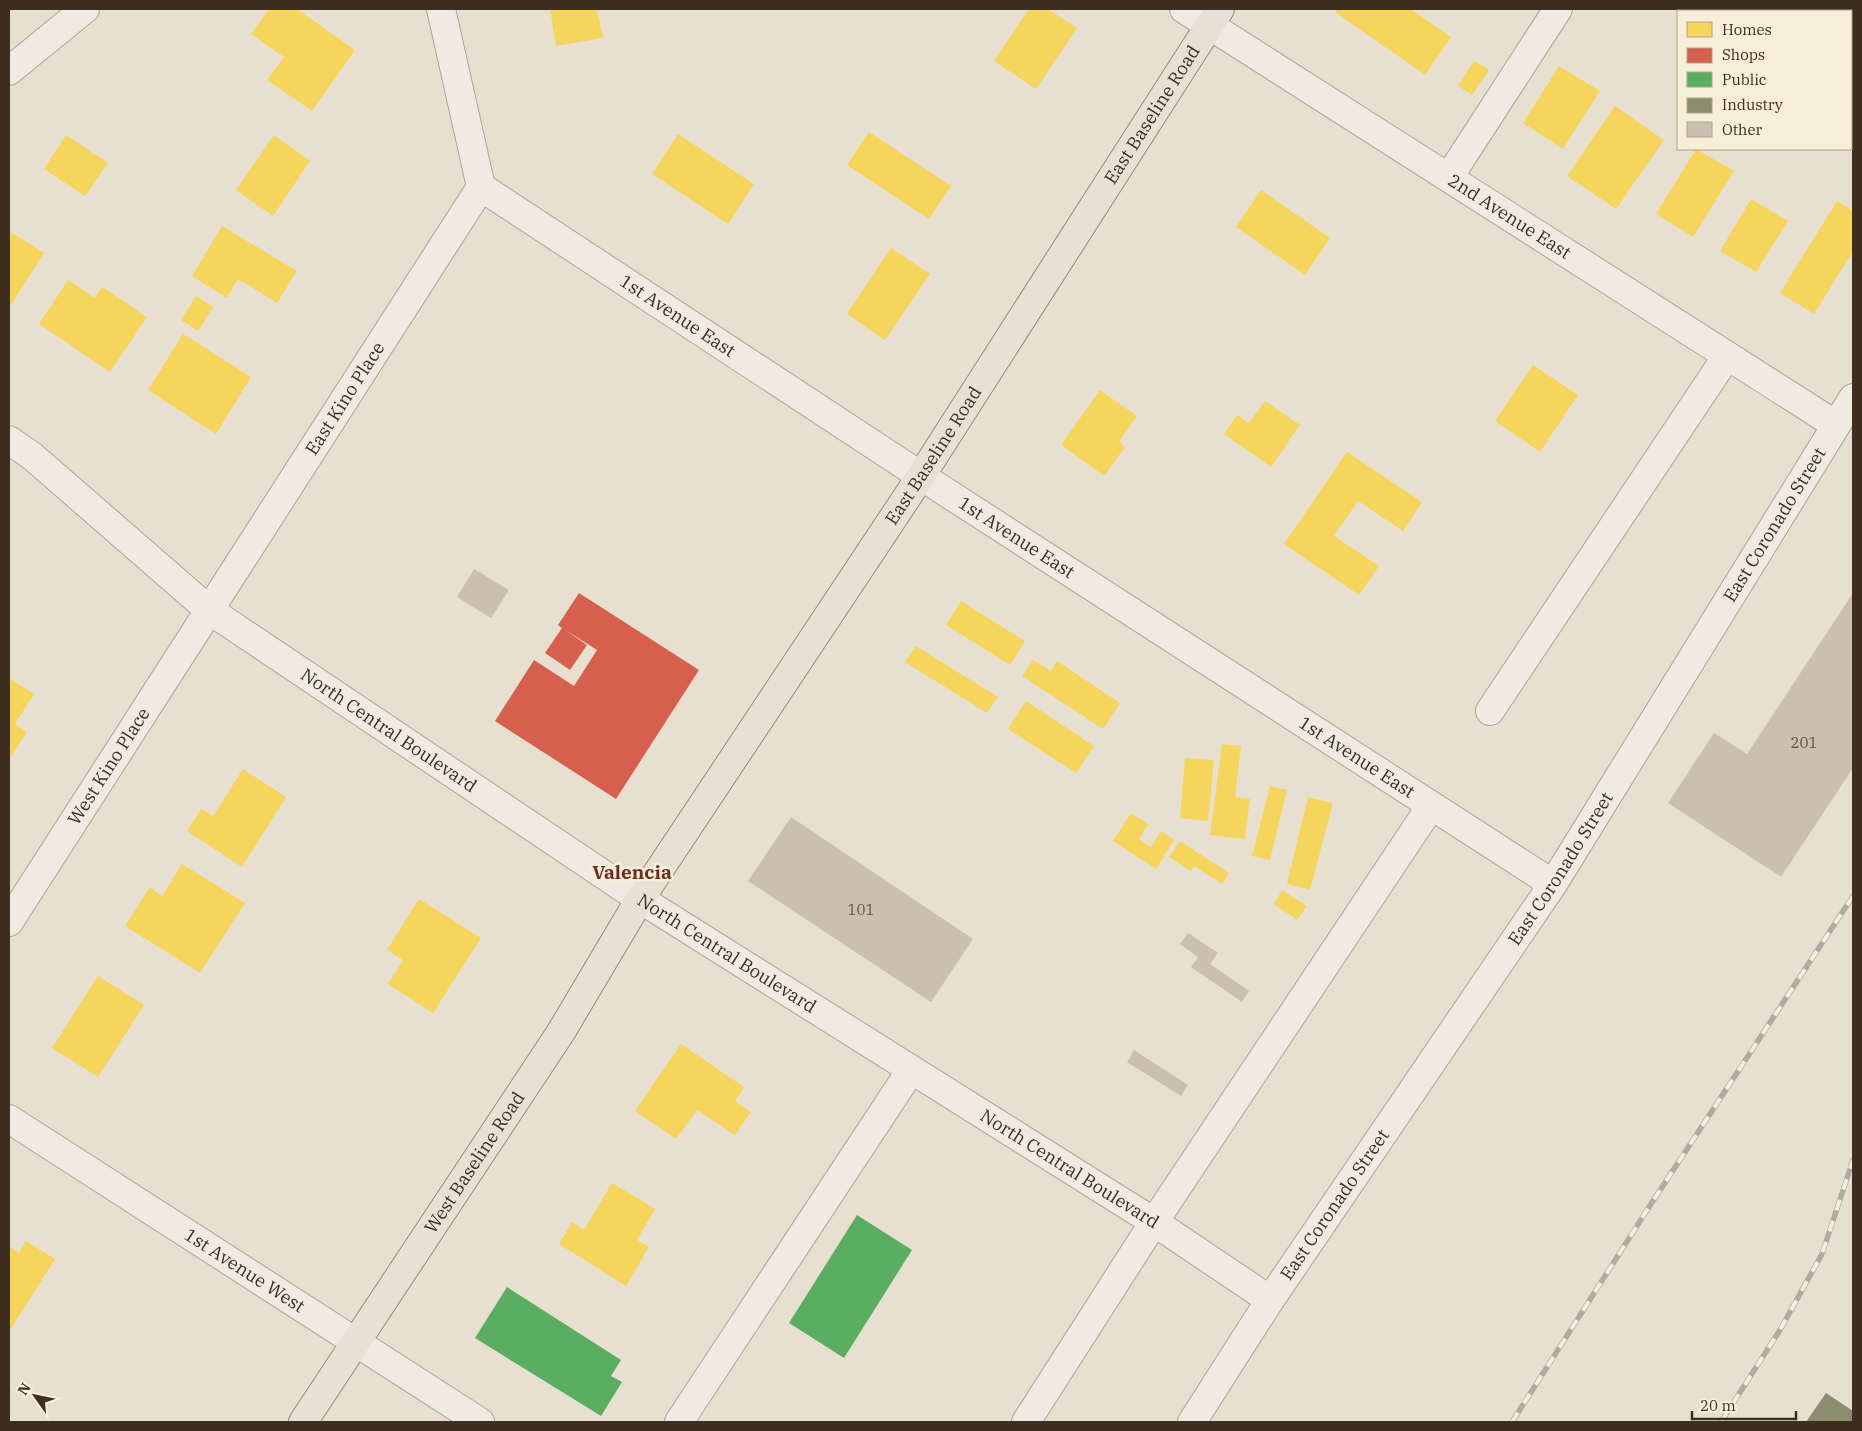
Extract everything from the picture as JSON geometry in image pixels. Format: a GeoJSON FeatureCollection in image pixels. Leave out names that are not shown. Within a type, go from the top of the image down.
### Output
{"type":"FeatureCollection","features":[{"type":"Feature","properties":{"kind":"main road","name":"East Baseline Road"},"geometry":{"type":"LineString","coordinates":[[640,899],[921,476],[1215,17]]}},
{"type":"Feature","properties":{"kind":"main road","name":"West Baseline Road"},"geometry":{"type":"LineString","coordinates":[[303,1422],[561,1032],[640,899]]}},
{"type":"Feature","properties":{"kind":"street"},"geometry":{"type":"LineString","coordinates":[[9,70],[85,9]]}},
{"type":"Feature","properties":{"kind":"street"},"geometry":{"type":"LineString","coordinates":[[441,9],[481,187]]}},
{"type":"Feature","properties":{"kind":"street","name":"2nd Avenue East"},"geometry":{"type":"LineString","coordinates":[[1184,9],[1215,17],[1448,177],[1836,425]]}},
{"type":"Feature","properties":{"kind":"street"},"geometry":{"type":"LineString","coordinates":[[1448,177],[1558,9]]}},
{"type":"Feature","properties":{"kind":"street","name":"1st Avenue East"},"geometry":{"type":"LineString","coordinates":[[481,187],[921,476],[1553,884]]}},
{"type":"Feature","properties":{"kind":"street","name":"East Kino Place"},"geometry":{"type":"LineString","coordinates":[[209,610],[481,187]]}},
{"type":"Feature","properties":{"kind":"street"},"geometry":{"type":"LineString","coordinates":[[1490,711],[1727,356]]}},
{"type":"Feature","properties":{"kind":"street","name":"East Coronado Street"},"geometry":{"type":"LineString","coordinates":[[1192,1422],[1270,1300],[1553,884],[1853,398]]}},
{"type":"Feature","properties":{"kind":"street","name":"North Central Boulevard"},"geometry":{"type":"LineString","coordinates":[[9,440],[32,456],[209,610],[640,899],[1154,1222],[1270,1300]]}},
{"type":"Feature","properties":{"kind":"street","name":"West Kino Place"},"geometry":{"type":"LineString","coordinates":[[9,922],[209,610]]}},
{"type":"Feature","properties":{"kind":"street"},"geometry":{"type":"LineString","coordinates":[[1026,1422],[1154,1222],[1432,806]]}},
{"type":"Feature","properties":{"kind":"street"},"geometry":{"type":"LineString","coordinates":[[679,1422],[912,1070]]}},
{"type":"Feature","properties":{"kind":"street","name":"1st Avenue West"},"geometry":{"type":"LineString","coordinates":[[9,1120],[480,1422]]}},
{"type":"Feature","properties":{"kind":"building: Homes"},"geometry":{"type":"Polygon","coordinates":[[[269,9],[297,9],[355,50],[312,111],[267,80],[284,57],[251,34],[269,9]]]}},
{"type":"Feature","properties":{"kind":"building: Homes"},"geometry":{"type":"Polygon","coordinates":[[[550,9],[597,9],[603,38],[556,46],[550,9]]]}},
{"type":"Feature","properties":{"kind":"building: Homes"},"geometry":{"type":"Polygon","coordinates":[[[1029,9],[1048,9],[1077,28],[1036,89],[994,61],[1029,9]]]}},
{"type":"Feature","properties":{"kind":"building: Homes"},"geometry":{"type":"Polygon","coordinates":[[[1338,9],[1411,9],[1451,37],[1425,75],[1335,12],[1338,9]]]}},
{"type":"Feature","properties":{"kind":"building: Homes"},"geometry":{"type":"Polygon","coordinates":[[[1474,61],[1489,70],[1472,95],[1458,86],[1474,61]]]}},
{"type":"Feature","properties":{"kind":"building: Homes"},"geometry":{"type":"Polygon","coordinates":[[[1559,66],[1600,91],[1563,149],[1523,123],[1559,66]]]}},
{"type":"Feature","properties":{"kind":"building: Homes"},"geometry":{"type":"Polygon","coordinates":[[[1615,106],[1664,140],[1616,209],[1567,176],[1615,106]]]}},
{"type":"Feature","properties":{"kind":"building: Homes"},"geometry":{"type":"Polygon","coordinates":[[[869,132],[951,186],[929,219],[847,165],[869,132]]]}},
{"type":"Feature","properties":{"kind":"building: Homes"},"geometry":{"type":"Polygon","coordinates":[[[678,134],[754,184],[728,224],[652,174],[678,134]]]}},
{"type":"Feature","properties":{"kind":"building: Homes"},"geometry":{"type":"Polygon","coordinates":[[[66,135],[108,163],[85,196],[44,169],[66,135]]]}},
{"type":"Feature","properties":{"kind":"building: Homes"},"geometry":{"type":"Polygon","coordinates":[[[274,135],[310,161],[273,216],[236,190],[274,135]]]}},
{"type":"Feature","properties":{"kind":"building: Homes"},"geometry":{"type":"Polygon","coordinates":[[[1695,150],[1734,171],[1693,237],[1656,214],[1695,150]]]}},
{"type":"Feature","properties":{"kind":"building: Homes"},"geometry":{"type":"Polygon","coordinates":[[[1261,190],[1330,238],[1305,275],[1236,227],[1261,190]]]}},
{"type":"Feature","properties":{"kind":"building: Homes"},"geometry":{"type":"Polygon","coordinates":[[[1751,199],[1788,221],[1756,272],[1720,251],[1751,199]]]}},
{"type":"Feature","properties":{"kind":"building: Homes"},"geometry":{"type":"Polygon","coordinates":[[[1837,201],[1853,211],[1853,251],[1814,314],[1780,293],[1837,201]]]}},
{"type":"Feature","properties":{"kind":"building: Homes"},"geometry":{"type":"Polygon","coordinates":[[[222,226],[297,271],[277,303],[238,279],[227,298],[192,276],[222,226]]]}},
{"type":"Feature","properties":{"kind":"building: Homes"},"geometry":{"type":"Polygon","coordinates":[[[9,231],[44,253],[9,308],[9,231]]]}},
{"type":"Feature","properties":{"kind":"building: Homes"},"geometry":{"type":"Polygon","coordinates":[[[891,248],[930,274],[885,340],[847,314],[891,248]]]}},
{"type":"Feature","properties":{"kind":"building: Homes"},"geometry":{"type":"Polygon","coordinates":[[[68,280],[95,298],[102,287],[147,317],[110,372],[39,324],[68,280]]]}},
{"type":"Feature","properties":{"kind":"building: Homes"},"geometry":{"type":"Polygon","coordinates":[[[196,296],[213,307],[198,331],[181,320],[196,296]]]}},
{"type":"Feature","properties":{"kind":"building: Homes"},"geometry":{"type":"Polygon","coordinates":[[[183,334],[251,377],[216,434],[148,390],[183,334]]]}},
{"type":"Feature","properties":{"kind":"building: Homes"},"geometry":{"type":"Polygon","coordinates":[[[1533,365],[1578,395],[1540,452],[1495,421],[1533,365]]]}},
{"type":"Feature","properties":{"kind":"building: Homes"},"geometry":{"type":"Polygon","coordinates":[[[1100,390],[1137,416],[1119,442],[1125,447],[1104,476],[1061,445],[1100,390]]]}},
{"type":"Feature","properties":{"kind":"building: Homes"},"geometry":{"type":"Polygon","coordinates":[[[1265,401],[1300,425],[1271,467],[1224,434],[1237,415],[1249,423],[1265,401]]]}},
{"type":"Feature","properties":{"kind":"building: Homes"},"geometry":{"type":"Polygon","coordinates":[[[1347,452],[1422,502],[1403,531],[1358,501],[1334,536],[1379,566],[1359,595],[1284,544],[1347,452]]]}},
{"type":"Feature","properties":{"kind":"building: Homes"},"geometry":{"type":"Polygon","coordinates":[[[961,601],[1025,641],[1010,665],[946,625],[961,601]]]}},
{"type":"Feature","properties":{"kind":"building: Homes"},"geometry":{"type":"Polygon","coordinates":[[[916,646],[998,697],[987,713],[905,662],[916,646]]]}},
{"type":"Feature","properties":{"kind":"building: Homes"},"geometry":{"type":"Polygon","coordinates":[[[1033,660],[1051,671],[1057,661],[1120,703],[1103,729],[1022,676],[1033,660]]]}},
{"type":"Feature","properties":{"kind":"building: Homes"},"geometry":{"type":"Polygon","coordinates":[[[9,678],[34,694],[15,724],[27,732],[9,760],[9,678]]]}},
{"type":"Feature","properties":{"kind":"building: Homes"},"geometry":{"type":"Polygon","coordinates":[[[1026,701],[1094,746],[1076,773],[1008,729],[1026,701]]]}},
{"type":"Feature","properties":{"kind":"building: Homes"},"geometry":{"type":"Polygon","coordinates":[[[1222,744],[1241,746],[1235,797],[1250,799],[1245,839],[1210,835],[1222,744]]]}},
{"type":"Feature","properties":{"kind":"building: Homes"},"geometry":{"type":"Polygon","coordinates":[[[1185,758],[1214,760],[1208,821],[1180,818],[1185,758]]]}},
{"type":"Feature","properties":{"kind":"building: Homes"},"geometry":{"type":"Polygon","coordinates":[[[243,769],[286,797],[242,867],[187,831],[201,809],[213,816],[243,769]]]}},
{"type":"Feature","properties":{"kind":"building: Homes"},"geometry":{"type":"Polygon","coordinates":[[[1270,786],[1287,790],[1270,860],[1252,856],[1270,786]]]}},
{"type":"Feature","properties":{"kind":"building: Homes"},"geometry":{"type":"Polygon","coordinates":[[[1308,797],[1333,803],[1310,890],[1287,884],[1308,797]]]}},
{"type":"Feature","properties":{"kind":"building: Homes"},"geometry":{"type":"Polygon","coordinates":[[[1131,813],[1148,824],[1139,839],[1151,847],[1161,831],[1174,840],[1156,869],[1113,841],[1131,813]]]}},
{"type":"Feature","properties":{"kind":"building: Homes"},"geometry":{"type":"Polygon","coordinates":[[[1180,841],[1229,873],[1222,884],[1194,866],[1191,871],[1169,857],[1180,841]]]}},
{"type":"Feature","properties":{"kind":"building: Homes"},"geometry":{"type":"Polygon","coordinates":[[[182,864],[245,903],[200,973],[125,926],[150,887],[162,896],[182,864]]]}},
{"type":"Feature","properties":{"kind":"building: Homes"},"geometry":{"type":"Polygon","coordinates":[[[1282,890],[1307,906],[1297,920],[1274,904],[1282,890]]]}},
{"type":"Feature","properties":{"kind":"building: Homes"},"geometry":{"type":"Polygon","coordinates":[[[419,899],[481,938],[433,1013],[388,984],[403,960],[387,950],[419,899]]]}},
{"type":"Feature","properties":{"kind":"building: Homes"},"geometry":{"type":"Polygon","coordinates":[[[98,976],[144,1005],[98,1077],[52,1048],[98,976]]]}},
{"type":"Feature","properties":{"kind":"building: Homes"},"geometry":{"type":"Polygon","coordinates":[[[681,1044],[744,1087],[735,1101],[751,1112],[735,1135],[697,1110],[676,1139],[635,1111],[681,1044]]]}},
{"type":"Feature","properties":{"kind":"building: Homes"},"geometry":{"type":"Polygon","coordinates":[[[612,1183],[655,1209],[637,1240],[649,1247],[626,1286],[559,1244],[572,1222],[584,1230],[612,1183]]]}},
{"type":"Feature","properties":{"kind":"building: Homes"},"geometry":{"type":"Polygon","coordinates":[[[26,1241],[55,1259],[9,1332],[9,1246],[19,1253],[26,1241]]]}},
{"type":"Feature","properties":{"kind":"building: Shops"},"geometry":{"type":"Polygon","coordinates":[[[579,593],[699,670],[616,799],[495,721],[534,660],[574,686],[597,650],[564,629],[587,645],[570,670],[545,653],[562,628],[558,625],[579,593]]]}},
{"type":"Feature","properties":{"kind":"building: Public"},"geometry":{"type":"Polygon","coordinates":[[[857,1215],[912,1250],[844,1358],[789,1323],[857,1215]]]}},
{"type":"Feature","properties":{"kind":"building: Public"},"geometry":{"type":"Polygon","coordinates":[[[507,1287],[621,1360],[611,1376],[622,1382],[601,1416],[475,1338],[507,1287]]]}},
{"type":"Feature","properties":{"kind":"building: Industry"},"geometry":{"type":"Polygon","coordinates":[[[1826,1393],[1853,1411],[1853,1422],[1806,1422],[1826,1393]]]}},
{"type":"Feature","properties":{"kind":"building: Other"},"geometry":{"type":"Polygon","coordinates":[[[474,569],[509,590],[491,618],[457,597],[474,569]]]}},
{"type":"Feature","properties":{"kind":"building: Other"},"geometry":{"type":"Polygon","coordinates":[[[1853,593],[1853,768],[1781,877],[1668,803],[1714,733],[1747,754],[1853,593]]]}},
{"type":"Feature","properties":{"kind":"building: Other"},"geometry":{"type":"Polygon","coordinates":[[[791,817],[973,939],[931,1002],[748,881],[791,817]]]}},
{"type":"Feature","properties":{"kind":"building: Other"},"geometry":{"type":"Polygon","coordinates":[[[1188,933],[1218,953],[1210,964],[1249,991],[1242,1002],[1191,967],[1198,957],[1180,944],[1188,933]]]}},
{"type":"Feature","properties":{"kind":"building: Other"},"geometry":{"type":"Polygon","coordinates":[[[1134,1050],[1188,1085],[1181,1096],[1127,1062],[1134,1050]]]}},
{"type":"Feature","properties":{"kind":"railway"},"geometry":{"type":"LineString","coordinates":[[1512,1422],[1649,1207],[1853,896]]}},
{"type":"Feature","properties":{"kind":"railway"},"geometry":{"type":"LineString","coordinates":[[1721,1422],[1780,1330],[1822,1254],[1853,1160]]}},
{"type":"Feature","properties":{"kind":"district","name":"Valencia"},"geometry":{"type":"Point","coordinates":[632,872]}}]}
